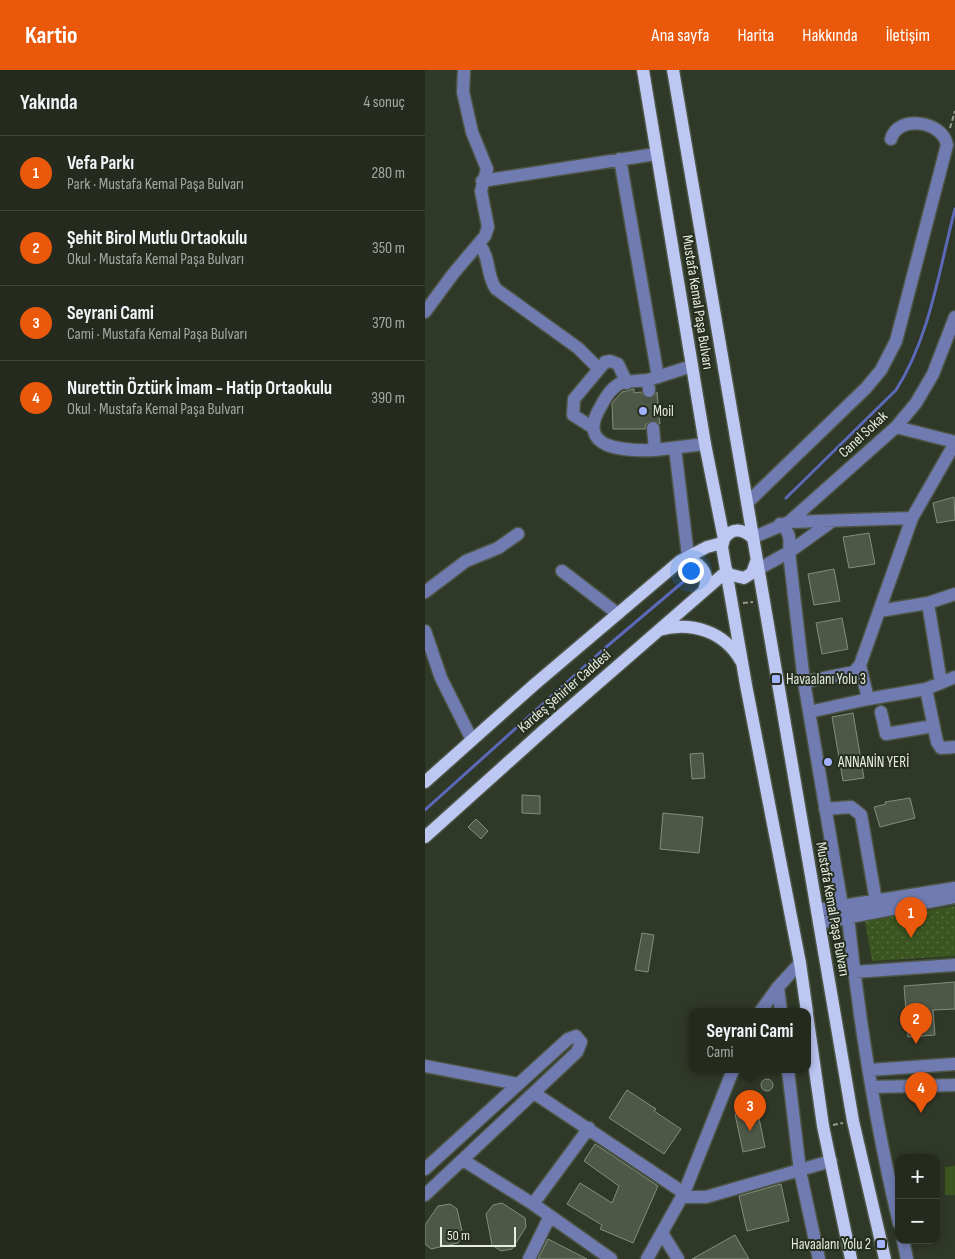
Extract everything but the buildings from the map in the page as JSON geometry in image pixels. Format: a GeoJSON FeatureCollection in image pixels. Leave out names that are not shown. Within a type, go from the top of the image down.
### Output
{"type":"FeatureCollection","features":[{"type":"Feature","properties":{"kind":"main road","name":"Mustafa Kemal Paşa Bulvarı"},"geometry":{"type":"LineString","coordinates":[[643,70],[705,444],[723,541]]}},
{"type":"Feature","properties":{"kind":"main road","name":"Mustafa Kemal Paşa Bulvarı"},"geometry":{"type":"LineString","coordinates":[[673,70],[748,502],[752,538]]}},
{"type":"Feature","properties":{"kind":"main road"},"geometry":{"type":"LineString","coordinates":[[727,573],[735,577],[745,578],[757,566],[752,538],[738,530],[729,532],[723,541],[727,573],[800,963],[806,1008]]}},
{"type":"Feature","properties":{"kind":"main road","name":"Kardeş Şehirler Caddesi"},"geometry":{"type":"LineString","coordinates":[[425,782],[684,559],[723,541]]}},
{"type":"Feature","properties":{"kind":"main road"},"geometry":{"type":"LineString","coordinates":[[684,559],[695,562],[702,568],[706,576],[704,590]]}},
{"type":"Feature","properties":{"kind":"main road","name":"Mustafa Kemal Paşa Bulvarı"},"geometry":{"type":"LineString","coordinates":[[757,566],[853,1121],[885,1259]]}},
{"type":"Feature","properties":{"kind":"main road","name":"Kardeş Şehirler Caddesi"},"geometry":{"type":"LineString","coordinates":[[425,837],[704,590],[727,573]]}},
{"type":"Feature","properties":{"kind":"main road"},"geometry":{"type":"LineString","coordinates":[[659,630],[677,626],[705,630],[727,644],[743,664]]}},
{"type":"Feature","properties":{"kind":"main road"},"geometry":{"type":"LineString","coordinates":[[811,1041],[823,1126],[851,1259]]}},
{"type":"Feature","properties":{"kind":"street"},"geometry":{"type":"LineString","coordinates":[[425,312],[453,274],[485,236],[488,227],[481,191],[482,181],[487,169],[472,132],[463,92],[464,70]]}},
{"type":"Feature","properties":{"kind":"street"},"geometry":{"type":"LineString","coordinates":[[748,502],[866,388],[881,370],[897,341],[947,146],[939,132],[918,124],[900,126],[894,131],[891,139]]}},
{"type":"Feature","properties":{"kind":"street"},"geometry":{"type":"LineString","coordinates":[[482,181],[657,154]]}},
{"type":"Feature","properties":{"kind":"street"},"geometry":{"type":"LineString","coordinates":[[620,159],[652,383]]}},
{"type":"Feature","properties":{"kind":"street"},"geometry":{"type":"LineString","coordinates":[[479,244],[488,259],[491,280],[496,289],[578,348],[599,369]]}},
{"type":"Feature","properties":{"kind":"street","name":"Canel Sokak"},"geometry":{"type":"LineString","coordinates":[[752,538],[785,524],[817,500],[896,427],[916,403],[933,374],[955,317]]}},
{"type":"Feature","properties":{"kind":"street"},"geometry":{"type":"LineString","coordinates":[[592,427],[573,415],[573,404],[599,369],[605,362],[618,364],[627,383]]}},
{"type":"Feature","properties":{"kind":"street"},"geometry":{"type":"LineString","coordinates":[[692,366],[652,383],[621,383],[611,391],[594,418],[592,427],[596,437],[616,448],[655,450],[705,444]]}},
{"type":"Feature","properties":{"kind":"street"},"geometry":{"type":"LineString","coordinates":[[804,682],[854,672],[860,665],[912,518],[955,442],[896,427]]}},
{"type":"Feature","properties":{"kind":"street"},"geometry":{"type":"LineString","coordinates":[[653,428],[655,450]]}},
{"type":"Feature","properties":{"kind":"street"},"geometry":{"type":"LineString","coordinates":[[675,448],[684,559]]}},
{"type":"Feature","properties":{"kind":"street"},"geometry":{"type":"LineString","coordinates":[[817,500],[816,510],[818,517],[828,522]]}},
{"type":"Feature","properties":{"kind":"street"},"geometry":{"type":"LineString","coordinates":[[895,1203],[869,1070],[845,912],[825,809],[804,682],[789,552],[790,540],[785,524],[912,518]]}},
{"type":"Feature","properties":{"kind":"street"},"geometry":{"type":"LineString","coordinates":[[757,566],[789,552],[828,522]]}},
{"type":"Feature","properties":{"kind":"street"},"geometry":{"type":"LineString","coordinates":[[425,592],[466,561],[497,548],[519,534]]}},
{"type":"Feature","properties":{"kind":"street"},"geometry":{"type":"LineString","coordinates":[[562,571],[618,614]]}},
{"type":"Feature","properties":{"kind":"street"},"geometry":{"type":"LineString","coordinates":[[879,611],[928,603],[955,594]]}},
{"type":"Feature","properties":{"kind":"street"},"geometry":{"type":"LineString","coordinates":[[928,603],[941,683]]}},
{"type":"Feature","properties":{"kind":"street"},"geometry":{"type":"LineString","coordinates":[[425,631],[441,678],[472,740]]}},
{"type":"Feature","properties":{"kind":"street"},"geometry":{"type":"LineString","coordinates":[[860,665],[868,699]]}},
{"type":"Feature","properties":{"kind":"street"},"geometry":{"type":"LineString","coordinates":[[809,712],[926,689],[955,677]]}},
{"type":"Feature","properties":{"kind":"street"},"geometry":{"type":"LineString","coordinates":[[926,689],[937,742],[941,748],[955,747]]}},
{"type":"Feature","properties":{"kind":"street"},"geometry":{"type":"LineString","coordinates":[[881,712],[886,734],[933,726]]}},
{"type":"Feature","properties":{"kind":"street"},"geometry":{"type":"LineString","coordinates":[[825,809],[847,806],[855,808],[861,815],[875,901]]}},
{"type":"Feature","properties":{"kind":"street"},"geometry":{"type":"LineString","coordinates":[[845,912],[875,901],[955,888]]}},
{"type":"Feature","properties":{"kind":"street"},"geometry":{"type":"LineString","coordinates":[[818,916],[955,897]]}},
{"type":"Feature","properties":{"kind":"street"},"geometry":{"type":"LineString","coordinates":[[763,1008],[778,987],[800,963]]}},
{"type":"Feature","properties":{"kind":"street"},"geometry":{"type":"LineString","coordinates":[[854,972],[955,965]]}},
{"type":"Feature","properties":{"kind":"street"},"geometry":{"type":"LineString","coordinates":[[778,987],[781,1008]]}},
{"type":"Feature","properties":{"kind":"street"},"geometry":{"type":"LineString","coordinates":[[425,1169],[568,1039],[576,1036],[581,1042],[577,1052],[425,1195]]}},
{"type":"Feature","properties":{"kind":"street"},"geometry":{"type":"LineString","coordinates":[[869,1070],[955,1064]]}},
{"type":"Feature","properties":{"kind":"street"},"geometry":{"type":"LineString","coordinates":[[425,1066],[518,1084]]}},
{"type":"Feature","properties":{"kind":"street"},"geometry":{"type":"LineString","coordinates":[[647,1259],[683,1195],[732,1073]]}},
{"type":"Feature","properties":{"kind":"street"},"geometry":{"type":"LineString","coordinates":[[788,1073],[800,1171],[819,1259]]}},
{"type":"Feature","properties":{"kind":"street"},"geometry":{"type":"LineString","coordinates":[[872,1087],[955,1085]]}},
{"type":"Feature","properties":{"kind":"street"},"geometry":{"type":"LineString","coordinates":[[534,1093],[589,1128],[683,1195],[706,1198],[831,1161]]}},
{"type":"Feature","properties":{"kind":"street"},"geometry":{"type":"LineString","coordinates":[[533,1204],[589,1128]]}},
{"type":"Feature","properties":{"kind":"street"},"geometry":{"type":"LineString","coordinates":[[463,1160],[533,1204],[611,1259]]}},
{"type":"Feature","properties":{"kind":"street"},"geometry":{"type":"LineString","coordinates":[[529,1259],[550,1216]]}},
{"type":"Feature","properties":{"kind":"street"},"geometry":{"type":"LineString","coordinates":[[662,1233],[679,1259]]}},
{"type":"Feature","properties":{"kind":"street"},"geometry":{"type":"LineString","coordinates":[[904,1244],[907,1259]]}},
{"type":"Feature","properties":{"kind":"path"},"geometry":{"type":"LineString","coordinates":[[732,605],[762,600]]}},
{"type":"Feature","properties":{"kind":"path"},"geometry":{"type":"LineString","coordinates":[[823,1126],[853,1121]]}},
{"type":"Feature","properties":{"kind":"green space"},"geometry":{"type":"Polygon","coordinates":[[[955,906],[955,956],[872,961],[865,921],[955,906]]]}},
{"type":"Feature","properties":{"kind":"green space"},"geometry":{"type":"Polygon","coordinates":[[[955,1166],[955,1195],[945,1195],[945,1167],[955,1166]]]}},
{"type":"Feature","properties":{"kind":"waterway"},"geometry":{"type":"LineString","coordinates":[[786,498],[896,390],[908,370],[925,326],[955,209]]}},
{"type":"Feature","properties":{"kind":"waterway"},"geometry":{"type":"LineString","coordinates":[[425,810],[605,648],[690,576]]}},
{"type":"Feature","properties":{"kind":"tunnel"},"geometry":{"type":"LineString","coordinates":[[649,391],[653,428]]}},
{"type":"Feature","properties":{"kind":"place","name":"Moil"},"geometry":{"type":"Point","coordinates":[643,411]}},
{"type":"Feature","properties":{"kind":"place","name":"Havaalanı Yolu 3"},"geometry":{"type":"Point","coordinates":[776,679]}},
{"type":"Feature","properties":{"kind":"place","name":"ANNANİN YERİ"},"geometry":{"type":"Point","coordinates":[828,762]}},
{"type":"Feature","properties":{"kind":"place","name":"Vefa Parkı"},"geometry":{"type":"Point","coordinates":[911,938]}},
{"type":"Feature","properties":{"kind":"place","name":"Şehit Birol Mutlu Ortaokulu"},"geometry":{"type":"Point","coordinates":[916,1044]}},
{"type":"Feature","properties":{"kind":"place","name":"Nurettin Öztürk İmam - Hatip Ortaokulu"},"geometry":{"type":"Point","coordinates":[921,1113]}},
{"type":"Feature","properties":{"kind":"place","name":"Seyrani Cami"},"geometry":{"type":"Point","coordinates":[750,1131]}},
{"type":"Feature","properties":{"kind":"place","name":"Havaalanı Yolu 2"},"geometry":{"type":"Point","coordinates":[881,1244]}}]}
